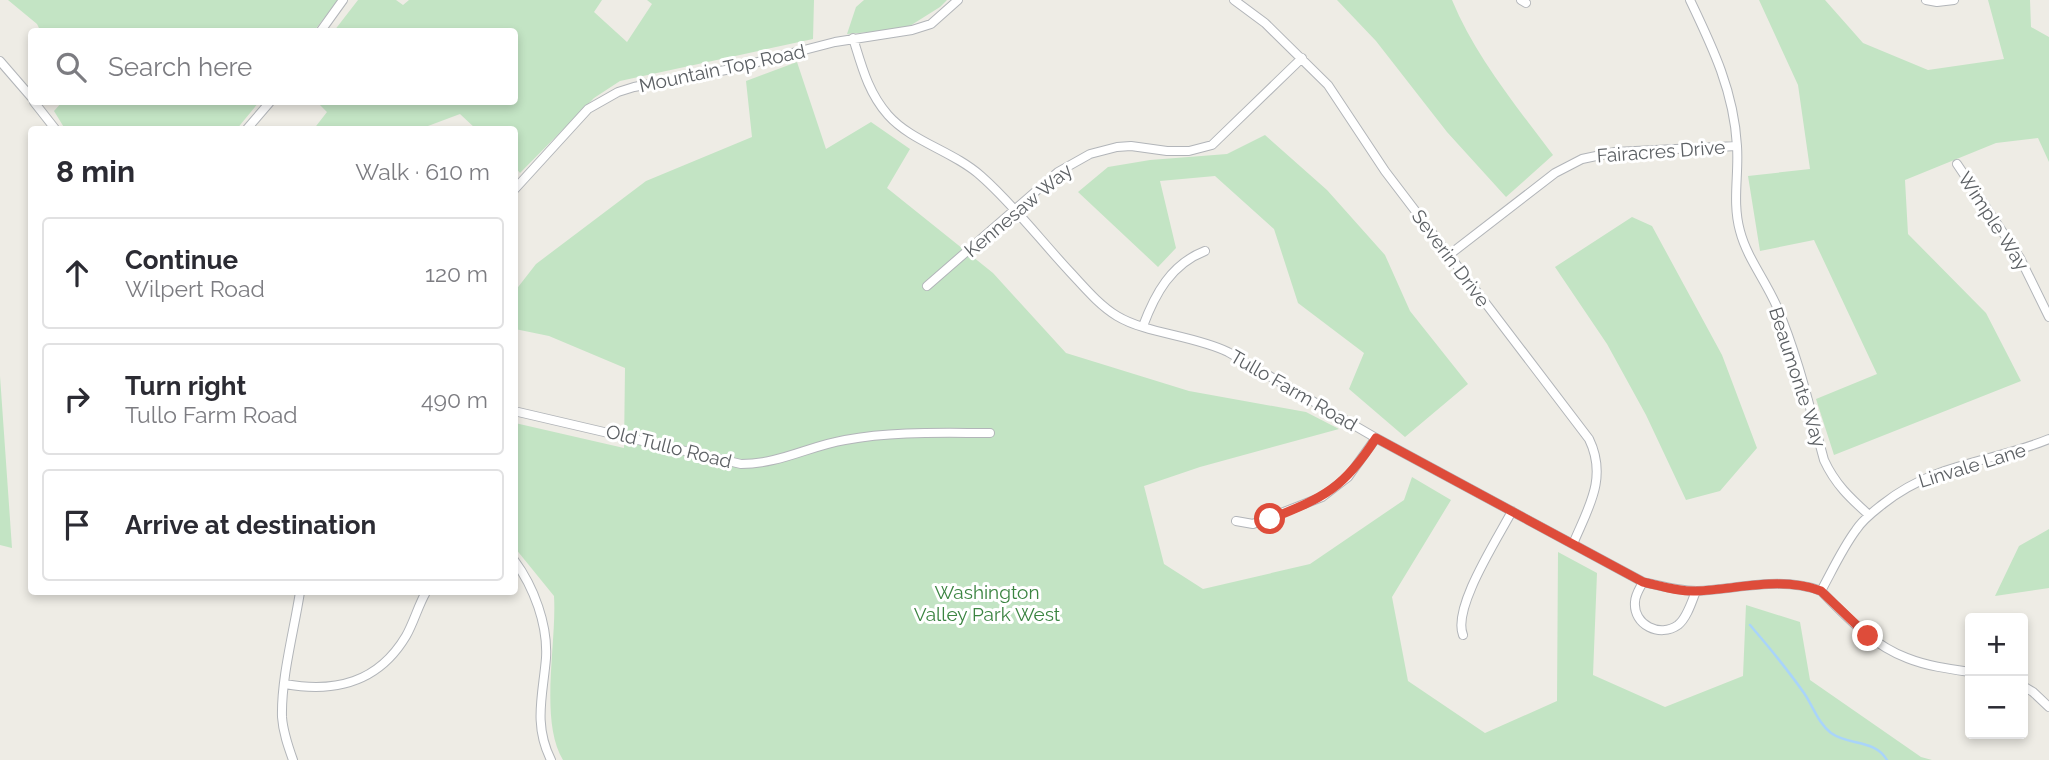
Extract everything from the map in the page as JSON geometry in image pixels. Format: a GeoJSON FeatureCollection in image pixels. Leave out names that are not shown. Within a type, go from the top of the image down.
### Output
{"type":"FeatureCollection","features":[{"type":"Feature","properties":{"kind":"street"},"geometry":{"type":"LineString","coordinates":[[323,28],[343,0]]}},
{"type":"Feature","properties":{"kind":"street","name":"Mountain Top Road"},"geometry":{"type":"LineString","coordinates":[[518,186],[588,109],[618,92],[732,69],[853,38],[892,34],[923,27],[943,15],[958,0]]}},
{"type":"Feature","properties":{"kind":"street","name":"Severin Drive"},"geometry":{"type":"LineString","coordinates":[[1234,0],[1265,23],[1302,58],[1344,106],[1385,172],[1589,439],[1597,453],[1596,488],[1573,544]]}},
{"type":"Feature","properties":{"kind":"street","name":"Beaumonte Way"},"geometry":{"type":"LineString","coordinates":[[1690,0],[1726,79],[1734,114],[1737,146],[1735,204],[1741,235],[1788,334],[1824,460],[1840,489],[1869,515]]}},
{"type":"Feature","properties":{"kind":"street"},"geometry":{"type":"LineString","coordinates":[[1926,0],[1954,0]]}},
{"type":"Feature","properties":{"kind":"street","name":"Tullo Farm Road"},"geometry":{"type":"LineString","coordinates":[[853,38],[867,86],[889,116],[909,132],[960,160],[981,176],[1105,308],[1128,322],[1212,345],[1376,438],[1643,582],[1696,591],[1783,584],[1798,584],[1821,591]]}},
{"type":"Feature","properties":{"kind":"street","name":"Kennesaw Way"},"geometry":{"type":"LineString","coordinates":[[927,286],[1058,172],[1090,154],[1131,146],[1189,151],[1212,145],[1302,58]]}},
{"type":"Feature","properties":{"kind":"street"},"geometry":{"type":"LineString","coordinates":[[0,61],[28,94]]}},
{"type":"Feature","properties":{"kind":"street"},"geometry":{"type":"LineString","coordinates":[[37,105],[53,126]]}},
{"type":"Feature","properties":{"kind":"street"},"geometry":{"type":"LineString","coordinates":[[250,126],[268,105]]}},
{"type":"Feature","properties":{"kind":"street","name":"Fairacres Drive"},"geometry":{"type":"LineString","coordinates":[[1449,255],[1555,173],[1582,159],[1615,152],[1737,146]]}},
{"type":"Feature","properties":{"kind":"street","name":"Wimple Way"},"geometry":{"type":"LineString","coordinates":[[1956,164],[2020,258],[2049,317]]}},
{"type":"Feature","properties":{"kind":"street"},"geometry":{"type":"LineString","coordinates":[[1143,327],[1154,299],[1169,276],[1185,262],[1205,251]]}},
{"type":"Feature","properties":{"kind":"street","name":"Old Tullo Road"},"geometry":{"type":"LineString","coordinates":[[518,412],[741,464],[773,462],[855,438],[901,433],[990,433]]}},
{"type":"Feature","properties":{"kind":"street"},"geometry":{"type":"LineString","coordinates":[[1236,521],[1253,524],[1322,496],[1348,477],[1376,438]]}},
{"type":"Feature","properties":{"kind":"street","name":"Linvale Lane"},"geometry":{"type":"LineString","coordinates":[[1821,591],[1855,530],[1869,515],[1911,483],[1982,458],[2020,451],[2049,439]]}},
{"type":"Feature","properties":{"kind":"street"},"geometry":{"type":"LineString","coordinates":[[1463,635],[1460,627],[1465,600],[1512,511]]}},
{"type":"Feature","properties":{"kind":"street"},"geometry":{"type":"LineString","coordinates":[[518,568],[538,605],[543,625],[546,655],[539,707],[543,739],[551,760]]}},
{"type":"Feature","properties":{"kind":"street"},"geometry":{"type":"LineString","coordinates":[[1643,582],[1635,601],[1637,616],[1642,624],[1660,630],[1668,630],[1681,623],[1696,591]]}},
{"type":"Feature","properties":{"kind":"street"},"geometry":{"type":"LineString","coordinates":[[1821,591],[1869,637],[1890,651],[1933,666],[1965,672]]}},
{"type":"Feature","properties":{"kind":"street"},"geometry":{"type":"LineString","coordinates":[[293,760],[285,739],[282,717],[300,595]]}},
{"type":"Feature","properties":{"kind":"street"},"geometry":{"type":"LineString","coordinates":[[285,684],[323,688],[352,682],[373,671],[393,653],[406,635],[425,595]]}},
{"type":"Feature","properties":{"kind":"street"},"geometry":{"type":"LineString","coordinates":[[2028,689],[2049,707]]}},
{"type":"Feature","properties":{"kind":"green space"},"geometry":{"type":"Polygon","coordinates":[[[8,0],[338,0],[316,28],[39,28],[8,0]]]}},
{"type":"Feature","properties":{"kind":"green space"},"geometry":{"type":"Polygon","coordinates":[[[358,0],[396,0],[403,5],[409,0],[602,0],[594,12],[627,42],[652,4],[647,0],[814,0],[813,39],[620,81],[594,98],[520,173],[518,126],[473,126],[460,114],[428,126],[316,126],[327,112],[320,105],[518,105],[518,28],[336,28],[358,0]]]}},
{"type":"Feature","properties":{"kind":"green space"},"geometry":{"type":"Polygon","coordinates":[[[864,0],[947,0],[905,29],[847,34],[856,7],[864,0]]]}},
{"type":"Feature","properties":{"kind":"green space"},"geometry":{"type":"Polygon","coordinates":[[[1337,0],[1452,0],[1485,61],[1553,155],[1506,197],[1447,132],[1376,41],[1337,0]]]}},
{"type":"Feature","properties":{"kind":"green space"},"geometry":{"type":"Polygon","coordinates":[[[1759,0],[1825,0],[1863,43],[1928,70],[2004,59],[1988,0],[2030,0],[2031,27],[2049,37],[2049,162],[2038,138],[1996,143],[1905,180],[1908,234],[1986,313],[2021,381],[1834,455],[1816,399],[1877,374],[1814,240],[1760,251],[1748,176],[1810,169],[1798,85],[1759,0]]]}},
{"type":"Feature","properties":{"kind":"green space","name":"Washington Valley Park West"},"geometry":{"type":"Polygon","coordinates":[[[797,62],[826,149],[871,122],[910,149],[887,188],[993,273],[1066,353],[1189,391],[1306,412],[1339,429],[1200,467],[1144,486],[1164,564],[1203,589],[1310,564],[1404,500],[1412,477],[1451,500],[1392,597],[1408,681],[1485,733],[1557,701],[1558,552],[1597,573],[1593,675],[1665,707],[1743,676],[1746,605],[1800,622],[1810,680],[1921,757],[1932,760],[563,760],[556,743],[550,703],[554,596],[518,552],[518,424],[624,448],[625,368],[549,336],[518,330],[518,287],[536,264],[646,181],[752,137],[746,81],[797,62]]]}},
{"type":"Feature","properties":{"kind":"green space"},"geometry":{"type":"Polygon","coordinates":[[[59,105],[257,105],[239,126],[63,126],[54,111],[59,105]]]}},
{"type":"Feature","properties":{"kind":"green space"},"geometry":{"type":"Polygon","coordinates":[[[1265,135],[1327,190],[1385,255],[1410,311],[1468,384],[1405,437],[1349,389],[1364,353],[1298,303],[1274,229],[1215,176],[1160,181],[1176,248],[1158,267],[1078,192],[1108,167],[1150,160],[1227,154],[1265,135]]]}},
{"type":"Feature","properties":{"kind":"green space"},"geometry":{"type":"Polygon","coordinates":[[[1632,217],[1652,226],[1722,355],[1757,448],[1720,491],[1686,500],[1646,415],[1607,344],[1555,267],[1632,217]]]}},
{"type":"Feature","properties":{"kind":"green space"},"geometry":{"type":"Polygon","coordinates":[[[0,376],[12,548],[0,545],[0,376]]]}},
{"type":"Feature","properties":{"kind":"green space"},"geometry":{"type":"Polygon","coordinates":[[[2049,529],[2049,588],[1995,596],[2019,546],[2049,529]]]}},
{"type":"Feature","properties":{"kind":"waterway"},"geometry":{"type":"LineString","coordinates":[[1750,625],[1798,684],[1826,729],[1838,737],[1876,749],[1887,760]]}},
{"type":"Feature","properties":{"kind":"route"},"geometry":{"type":"LineString","coordinates":[[1270,519],[1302,506],[1336,487],[1348,477],[1376,438],[1643,582],[1696,591],[1798,584],[1821,591],[1868,636]]}}]}
